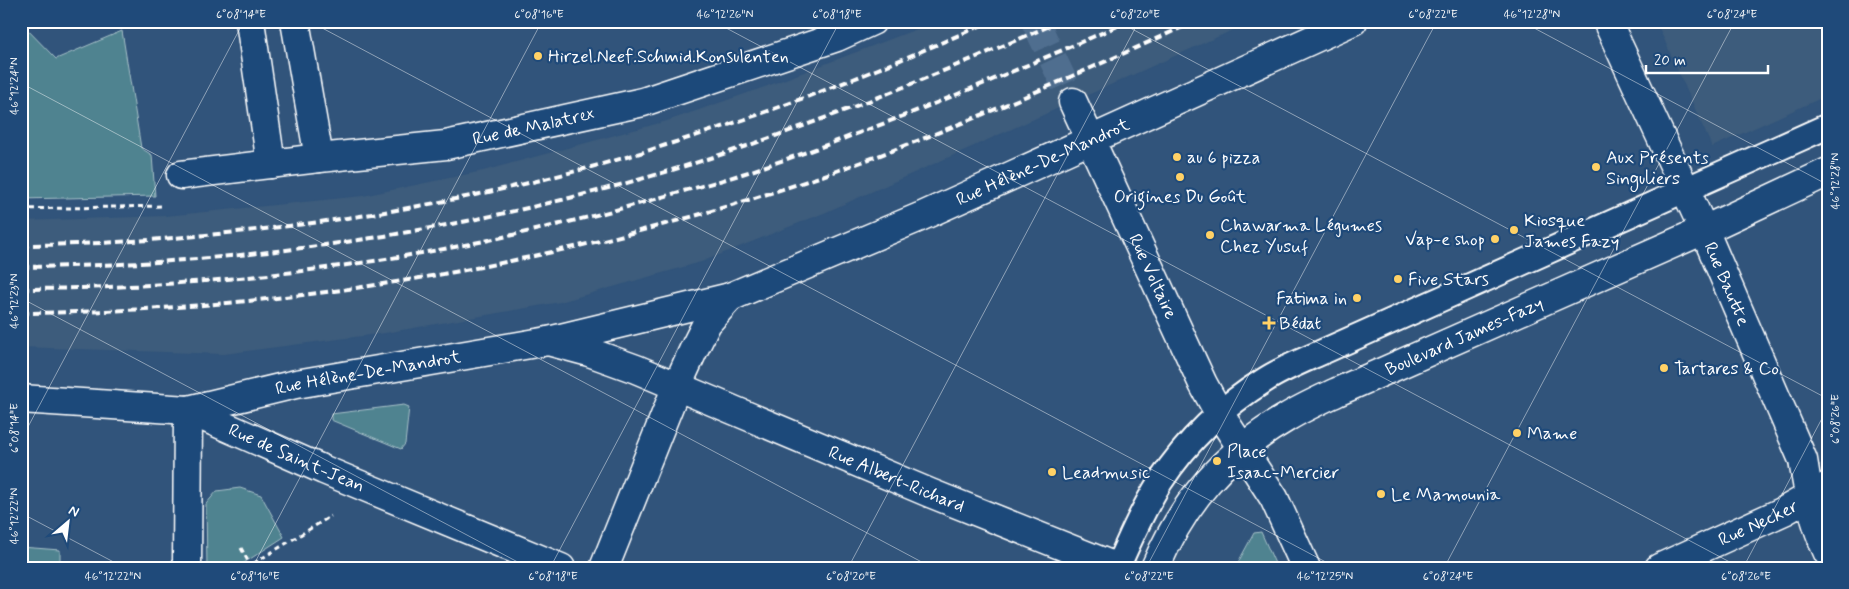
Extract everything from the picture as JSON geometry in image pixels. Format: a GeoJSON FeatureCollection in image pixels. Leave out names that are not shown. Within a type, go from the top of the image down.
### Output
{"type":"FeatureCollection","features":[{"type":"Feature","properties":{"kind":"street"},"geometry":{"type":"LineString","coordinates":[[250,21],[272,164]]}},
{"type":"Feature","properties":{"kind":"street"},"geometry":{"type":"LineString","coordinates":[[295,21],[319,158]]}},
{"type":"Feature","properties":{"kind":"street","name":"Rue de Malatrex"},"geometry":{"type":"LineString","coordinates":[[182,175],[446,145],[643,102],[837,37],[872,21]]}},
{"type":"Feature","properties":{"kind":"street","name":"Rue Hélène-De-Mandrot"},"geometry":{"type":"LineString","coordinates":[[188,410],[296,384],[548,341],[730,297],[920,217],[1353,21]]}},
{"type":"Feature","properties":{"kind":"street","name":"Rue Bautte"},"geometry":{"type":"LineString","coordinates":[[1607,21],[1704,230],[1818,492],[1821,538],[1828,553]]}},
{"type":"Feature","properties":{"kind":"street","name":"Rue Voltaire"},"geometry":{"type":"LineString","coordinates":[[1072,102],[1189,354],[1219,413],[1242,448]]}},
{"type":"Feature","properties":{"kind":"street","name":"Boulevard James-Fazy"},"geometry":{"type":"LineString","coordinates":[[1155,568],[1186,508],[1200,489],[1222,465],[1242,448],[1286,417],[1346,388],[1704,230],[1828,172]]}},
{"type":"Feature","properties":{"kind":"street","name":"Rue Hélène-De-Mandrot"},"geometry":{"type":"LineString","coordinates":[[548,341],[589,352],[677,386],[707,323],[730,297]]}},
{"type":"Feature","properties":{"kind":"street"},"geometry":{"type":"LineString","coordinates":[[604,568],[677,386]]}},
{"type":"Feature","properties":{"kind":"street","name":"Rue Albert-Richard"},"geometry":{"type":"LineString","coordinates":[[677,386],[922,489],[1118,568]]}},
{"type":"Feature","properties":{"kind":"street","name":"Rue de Saint-Jean"},"geometry":{"type":"LineString","coordinates":[[21,399],[188,410],[324,470],[561,568]]}},
{"type":"Feature","properties":{"kind":"street"},"geometry":{"type":"LineString","coordinates":[[186,568],[188,410]]}},
{"type":"Feature","properties":{"kind":"street"},"geometry":{"type":"LineString","coordinates":[[1242,448],[1274,498],[1306,568]]}},
{"type":"Feature","properties":{"kind":"street","name":"Rue Necker"},"geometry":{"type":"LineString","coordinates":[[1659,568],[1784,511],[1818,492]]}},
{"type":"Feature","properties":{"kind":"lane"},"geometry":{"type":"LineString","coordinates":[[1118,568],[1159,483],[1181,454],[1219,413],[1267,379],[1293,365],[1828,126]]}},
{"type":"Feature","properties":{"kind":"path"},"geometry":{"type":"LineString","coordinates":[[21,209],[169,205],[182,175]]}},
{"type":"Feature","properties":{"kind":"path"},"geometry":{"type":"LineString","coordinates":[[246,568],[331,516]]}},
{"type":"Feature","properties":{"kind":"path"},"geometry":{"type":"LineString","coordinates":[[241,548],[250,565]]}},
{"type":"Feature","properties":{"kind":"shaded area"},"geometry":{"type":"Polygon","coordinates":[[[938,21],[1253,21],[824,213],[701,262],[560,302],[385,333],[224,354],[21,347],[21,221],[166,216],[363,196],[483,171],[667,121],[762,88],[938,21]]]}},
{"type":"Feature","properties":{"kind":"shaded area"},"geometry":{"type":"Polygon","coordinates":[[[1656,21],[1828,21],[1828,95],[1712,147],[1656,21]]]}},
{"type":"Feature","properties":{"kind":"green space"},"geometry":{"type":"Polygon","coordinates":[[[21,23],[56,59],[122,31],[141,148],[152,155],[155,196],[21,199],[21,23]]]}},
{"type":"Feature","properties":{"kind":"green space"},"geometry":{"type":"Polygon","coordinates":[[[404,405],[409,407],[405,444],[401,449],[331,420],[331,414],[404,405]]]}},
{"type":"Feature","properties":{"kind":"green space"},"geometry":{"type":"Polygon","coordinates":[[[240,488],[261,495],[284,537],[236,568],[207,568],[206,504],[217,491],[240,488]]]}},
{"type":"Feature","properties":{"kind":"green space"},"geometry":{"type":"Polygon","coordinates":[[[1261,532],[1277,568],[1235,568],[1254,533],[1261,532]]]}},
{"type":"Feature","properties":{"kind":"green space"},"geometry":{"type":"Polygon","coordinates":[[[21,547],[60,550],[60,568],[21,568],[21,547]]]}},
{"type":"Feature","properties":{"kind":"tunnel"},"geometry":{"type":"LineString","coordinates":[[1035,21],[1073,102]]}},
{"type":"Feature","properties":{"kind":"railway"},"geometry":{"type":"LineString","coordinates":[[21,245],[150,240],[283,227],[394,210],[504,189],[612,161],[749,118],[871,72],[991,21]]}},
{"type":"Feature","properties":{"kind":"railway"},"geometry":{"type":"LineString","coordinates":[[21,267],[186,260],[268,252],[431,228],[512,211],[672,170],[771,138],[917,82],[1061,21]]}},
{"type":"Feature","properties":{"kind":"railway"},"geometry":{"type":"LineString","coordinates":[[21,289],[104,287],[270,275],[434,251],[596,215],[734,177],[840,140],[986,83],[1129,21]]}},
{"type":"Feature","properties":{"kind":"railway"},"geometry":{"type":"LineString","coordinates":[[21,313],[123,310],[225,303],[326,292],[427,277],[527,257],[626,234],[725,207],[870,159],[1011,103],[1196,21]]}},
{"type":"Feature","properties":{"kind":"place","name":"Hirzel.Neef.Schmid.Konsulenten"},"geometry":{"type":"Point","coordinates":[538,56]}},
{"type":"Feature","properties":{"kind":"place","name":"au 6 pizza"},"geometry":{"type":"Point","coordinates":[1177,157]}},
{"type":"Feature","properties":{"kind":"place","name":"Aux Présents Singuliers"},"geometry":{"type":"Point","coordinates":[1596,167]}},
{"type":"Feature","properties":{"kind":"place","name":"Origines Du Goût"},"geometry":{"type":"Point","coordinates":[1180,177]}},
{"type":"Feature","properties":{"kind":"place","name":"Kiosque James Fazy"},"geometry":{"type":"Point","coordinates":[1514,230]}},
{"type":"Feature","properties":{"kind":"place","name":"Chawarma Légumes Chez Yusuf"},"geometry":{"type":"Point","coordinates":[1210,235]}},
{"type":"Feature","properties":{"kind":"place","name":"Vap-e shop"},"geometry":{"type":"Point","coordinates":[1495,239]}},
{"type":"Feature","properties":{"kind":"place","name":"Five Stars"},"geometry":{"type":"Point","coordinates":[1398,279]}},
{"type":"Feature","properties":{"kind":"place","name":"Fatima in"},"geometry":{"type":"Point","coordinates":[1357,298]}},
{"type":"Feature","properties":{"kind":"place","name":"Bédat"},"geometry":{"type":"Point","coordinates":[1269,323]}},
{"type":"Feature","properties":{"kind":"place","name":"Tartares & Co"},"geometry":{"type":"Point","coordinates":[1664,368]}},
{"type":"Feature","properties":{"kind":"place","name":"Mame"},"geometry":{"type":"Point","coordinates":[1517,433]}},
{"type":"Feature","properties":{"kind":"place","name":"Place Isaac-Mercier"},"geometry":{"type":"Point","coordinates":[1217,461]}},
{"type":"Feature","properties":{"kind":"place","name":"Leadmusic"},"geometry":{"type":"Point","coordinates":[1052,472]}},
{"type":"Feature","properties":{"kind":"place","name":"Le Mamounia"},"geometry":{"type":"Point","coordinates":[1381,494]}}]}
